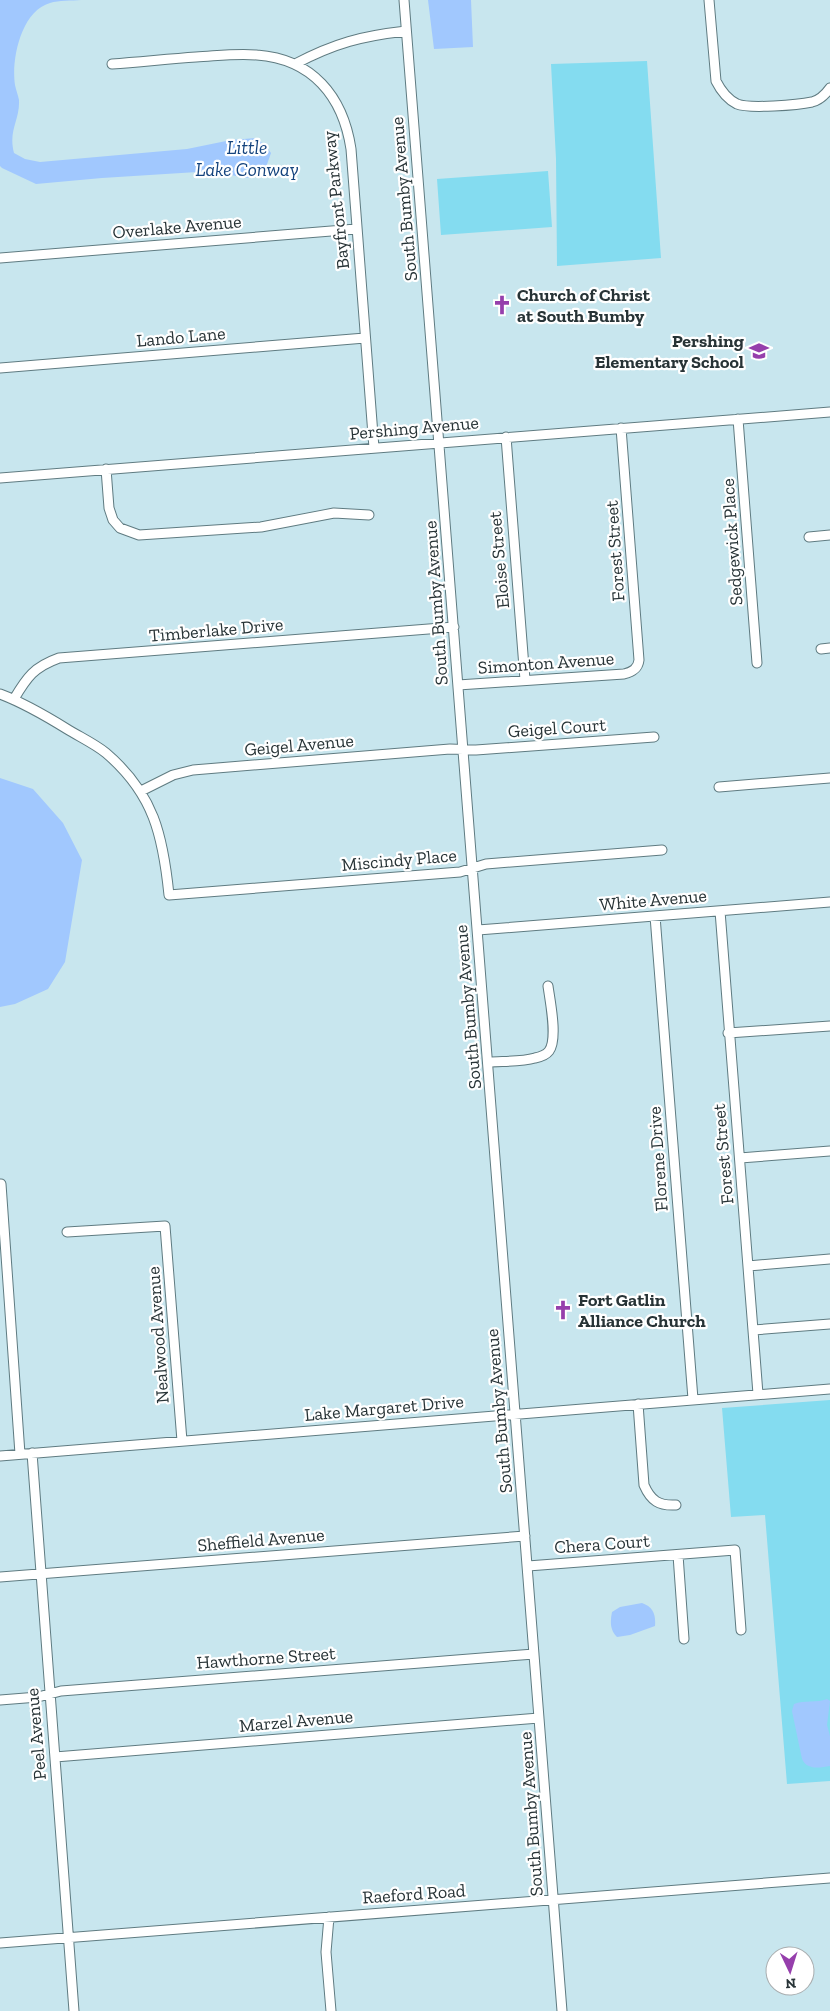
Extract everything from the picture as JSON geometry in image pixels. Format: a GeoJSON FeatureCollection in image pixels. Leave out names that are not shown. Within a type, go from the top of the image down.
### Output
{"type":"FeatureCollection","features":[{"type":"Feature","properties":{"kind":"street","name":"South Bumby Avenue"},"geometry":{"type":"LineString","coordinates":[[404,0],[489,1062],[562,2011]]}},
{"type":"Feature","properties":{"kind":"street"},"geometry":{"type":"LineString","coordinates":[[709,0],[716,82],[729,99],[749,107],[812,102],[823,97],[830,88]]}},
{"type":"Feature","properties":{"kind":"street"},"geometry":{"type":"LineString","coordinates":[[295,64],[324,48],[376,35],[406,31]]}},
{"type":"Feature","properties":{"kind":"street","name":"Bayfront Parkway"},"geometry":{"type":"LineString","coordinates":[[112,64],[235,54],[275,57],[295,64],[316,78],[331,93],[348,130],[374,448]]}},
{"type":"Feature","properties":{"kind":"street","name":"Overlake Avenue"},"geometry":{"type":"LineString","coordinates":[[0,258],[356,229]]}},
{"type":"Feature","properties":{"kind":"street","name":"Lando Lane"},"geometry":{"type":"LineString","coordinates":[[0,368],[365,338]]}},
{"type":"Feature","properties":{"kind":"street","name":"Pershing Avenue"},"geometry":{"type":"LineString","coordinates":[[0,478],[830,412]]}},
{"type":"Feature","properties":{"kind":"street","name":"Sedgewick Place"},"geometry":{"type":"LineString","coordinates":[[738,419],[758,663]]}},
{"type":"Feature","properties":{"kind":"street","name":"Forest Street"},"geometry":{"type":"LineString","coordinates":[[621,428],[640,660],[635,669]]}},
{"type":"Feature","properties":{"kind":"street","name":"Eloise Street"},"geometry":{"type":"LineString","coordinates":[[506,437],[525,680]]}},
{"type":"Feature","properties":{"kind":"street"},"geometry":{"type":"LineString","coordinates":[[106,469],[113,520],[120,528],[139,536],[261,527],[334,513],[369,515]]}},
{"type":"Feature","properties":{"kind":"street"},"geometry":{"type":"LineString","coordinates":[[809,536],[830,535]]}},
{"type":"Feature","properties":{"kind":"street","name":"Timberlake Drive"},"geometry":{"type":"LineString","coordinates":[[14,699],[27,678],[36,668],[60,658],[454,627]]}},
{"type":"Feature","properties":{"kind":"street","name":"Simonton Avenue"},"geometry":{"type":"LineString","coordinates":[[458,685],[624,674],[635,669]]}},
{"type":"Feature","properties":{"kind":"street"},"geometry":{"type":"LineString","coordinates":[[0,694],[14,699],[105,752],[141,791]]}},
{"type":"Feature","properties":{"kind":"street","name":"Geigel Court"},"geometry":{"type":"LineString","coordinates":[[464,749],[654,737]]}},
{"type":"Feature","properties":{"kind":"street","name":"Geigel Avenue"},"geometry":{"type":"LineString","coordinates":[[141,791],[172,775],[193,770],[464,749]]}},
{"type":"Feature","properties":{"kind":"street"},"geometry":{"type":"LineString","coordinates":[[719,787],[830,778]]}},
{"type":"Feature","properties":{"kind":"street","name":"Miscindy Place"},"geometry":{"type":"LineString","coordinates":[[141,791],[154,818],[162,841],[169,895],[460,872],[486,864],[662,850]]}},
{"type":"Feature","properties":{"kind":"street","name":"White Avenue"},"geometry":{"type":"LineString","coordinates":[[478,930],[830,902]]}},
{"type":"Feature","properties":{"kind":"street","name":"Forest Street"},"geometry":{"type":"LineString","coordinates":[[720,911],[728,1033],[740,1158],[758,1394]]}},
{"type":"Feature","properties":{"kind":"street","name":"Florene Drive"},"geometry":{"type":"LineString","coordinates":[[656,916],[693,1399]]}},
{"type":"Feature","properties":{"kind":"street"},"geometry":{"type":"LineString","coordinates":[[489,1062],[535,1058],[549,1051],[553,1043],[553,1034],[548,986]]}},
{"type":"Feature","properties":{"kind":"street"},"geometry":{"type":"LineString","coordinates":[[728,1033],[830,1026]]}},
{"type":"Feature","properties":{"kind":"street"},"geometry":{"type":"LineString","coordinates":[[740,1158],[830,1151]]}},
{"type":"Feature","properties":{"kind":"street"},"geometry":{"type":"LineString","coordinates":[[0,1184],[20,1454]]}},
{"type":"Feature","properties":{"kind":"street","name":"Nealwood Avenue"},"geometry":{"type":"LineString","coordinates":[[67,1232],[165,1226],[182,1441]]}},
{"type":"Feature","properties":{"kind":"street"},"geometry":{"type":"LineString","coordinates":[[748,1266],[830,1259]]}},
{"type":"Feature","properties":{"kind":"street"},"geometry":{"type":"LineString","coordinates":[[753,1330],[830,1324]]}},
{"type":"Feature","properties":{"kind":"street","name":"Lake Margaret Drive"},"geometry":{"type":"LineString","coordinates":[[0,1456],[830,1388]]}},
{"type":"Feature","properties":{"kind":"street"},"geometry":{"type":"LineString","coordinates":[[638,1404],[644,1485],[648,1496],[656,1503],[666,1506],[676,1505]]}},
{"type":"Feature","properties":{"kind":"street","name":"Peel Avenue"},"geometry":{"type":"LineString","coordinates":[[32,1453],[74,2011]]}},
{"type":"Feature","properties":{"kind":"street","name":"Sheffield Avenue"},"geometry":{"type":"LineString","coordinates":[[0,1577],[525,1536]]}},
{"type":"Feature","properties":{"kind":"street","name":"Chera Court"},"geometry":{"type":"LineString","coordinates":[[528,1566],[735,1550],[741,1630]]}},
{"type":"Feature","properties":{"kind":"street"},"geometry":{"type":"LineString","coordinates":[[678,1555],[684,1639]]}},
{"type":"Feature","properties":{"kind":"street","name":"Hawthorne Street"},"geometry":{"type":"LineString","coordinates":[[0,1700],[38,1697],[61,1691],[534,1654]]}},
{"type":"Feature","properties":{"kind":"street","name":"Marzel Avenue"},"geometry":{"type":"LineString","coordinates":[[54,1757],[540,1718]]}},
{"type":"Feature","properties":{"kind":"street","name":"Raeford Road"},"geometry":{"type":"LineString","coordinates":[[0,1943],[830,1878]]}},
{"type":"Feature","properties":{"kind":"street"},"geometry":{"type":"LineString","coordinates":[[329,1917],[326,1952],[331,2011]]}},
{"type":"Feature","properties":{"kind":"shaded area"},"geometry":{"type":"Polygon","coordinates":[[[647,61],[661,258],[557,266],[556,159],[551,64],[647,61]]]}},
{"type":"Feature","properties":{"kind":"shaded area"},"geometry":{"type":"Polygon","coordinates":[[[548,171],[552,227],[441,235],[437,179],[548,171]]]}},
{"type":"Feature","properties":{"kind":"shaded area"},"geometry":{"type":"Polygon","coordinates":[[[830,1400],[830,1781],[787,1784],[765,1515],[731,1517],[722,1408],[830,1400]]]}},
{"type":"Feature","properties":{"kind":"water","name":"Little Lake Conway"},"geometry":{"type":"Polygon","coordinates":[[[0,0],[81,0],[50,3],[40,8],[25,26],[20,38],[15,63],[14,75],[19,107],[12,138],[14,153],[25,159],[40,162],[187,149],[231,140],[257,138],[271,153],[265,170],[255,177],[245,178],[213,171],[36,184],[2,168],[0,166],[0,0]]]}},
{"type":"Feature","properties":{"kind":"water"},"geometry":{"type":"Polygon","coordinates":[[[428,0],[471,0],[473,47],[434,49],[428,0]]]}},
{"type":"Feature","properties":{"kind":"water"},"geometry":{"type":"Polygon","coordinates":[[[0,778],[33,789],[63,823],[82,860],[65,962],[48,989],[15,1004],[0,1007],[0,778]]]}},
{"type":"Feature","properties":{"kind":"water"},"geometry":{"type":"Polygon","coordinates":[[[642,1603],[653,1611],[655,1626],[630,1635],[617,1637],[611,1626],[612,1612],[620,1607],[642,1603]]]}},
{"type":"Feature","properties":{"kind":"water"},"geometry":{"type":"Polygon","coordinates":[[[827,1699],[830,1701],[827,1725],[830,1736],[830,1766],[810,1767],[802,1759],[792,1711],[794,1704],[827,1699]]]}},
{"type":"Feature","properties":{"kind":"place","name":"Church of Christ at South Bumby"},"geometry":{"type":"Point","coordinates":[502,305]}},
{"type":"Feature","properties":{"kind":"place","name":"Pershing Elementary School"},"geometry":{"type":"Point","coordinates":[759,351]}},
{"type":"Feature","properties":{"kind":"place","name":"Fort Gatlin Alliance Church"},"geometry":{"type":"Point","coordinates":[563,1310]}}]}
